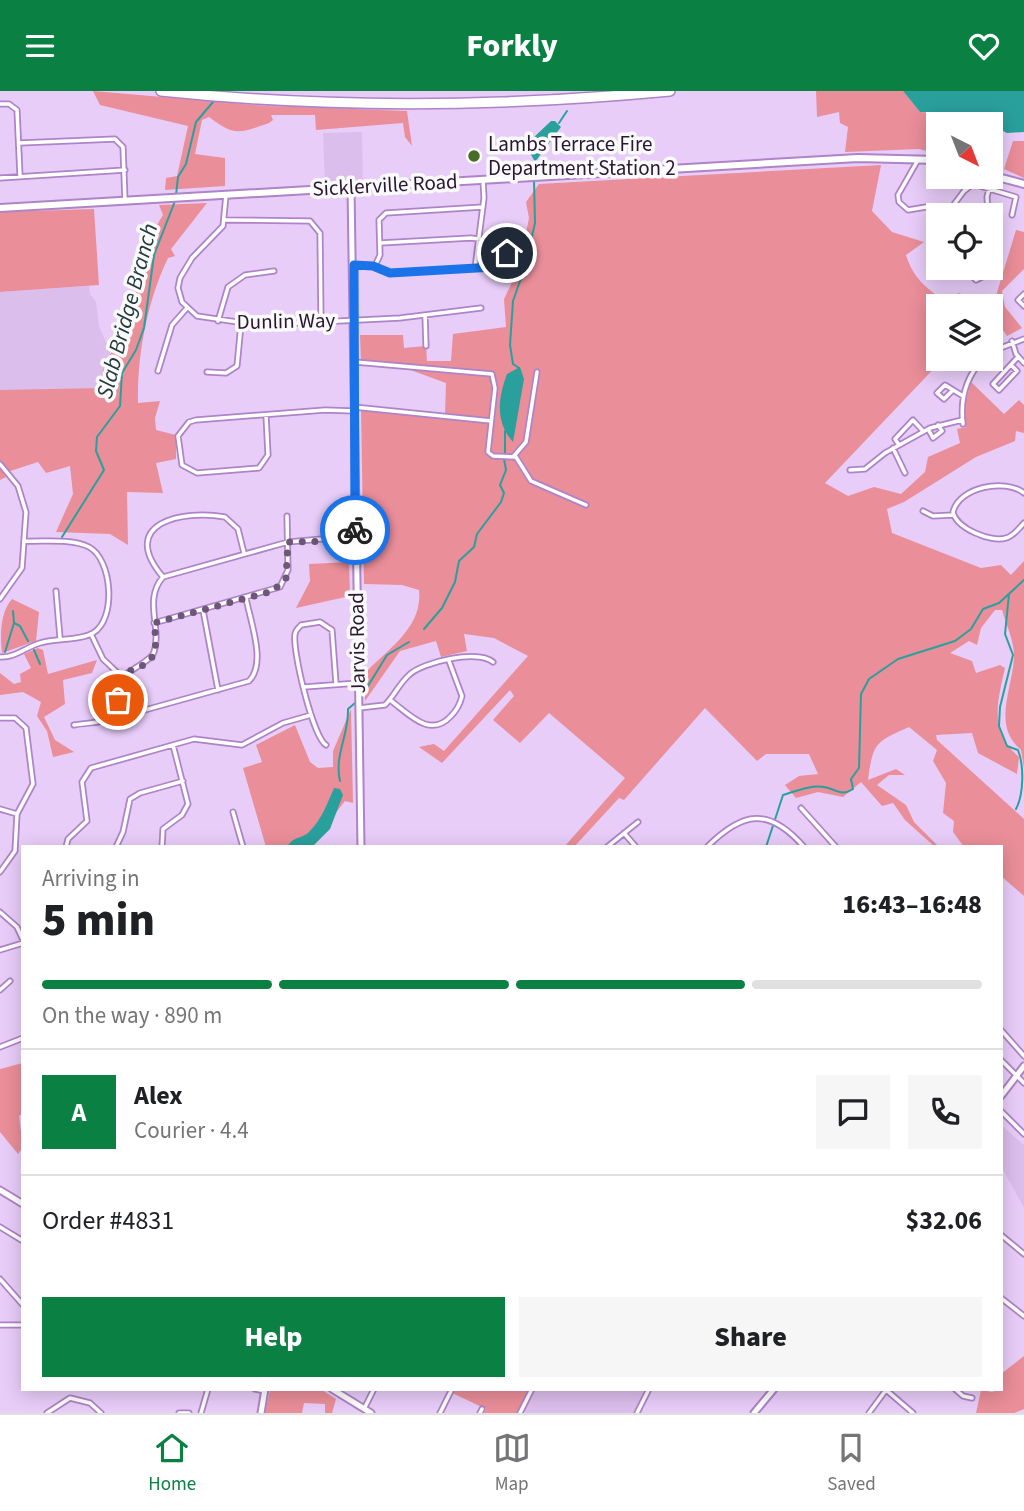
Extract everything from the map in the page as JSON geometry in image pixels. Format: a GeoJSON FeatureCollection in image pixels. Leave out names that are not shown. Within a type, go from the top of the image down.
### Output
{"type":"FeatureCollection","features":[{"type":"Feature","properties":{"kind":"highway"},"geometry":{"type":"LineString","coordinates":[[161,91],[255,99],[408,105],[561,101],[670,91]]}},
{"type":"Feature","properties":{"kind":"main road","name":"Sicklerville Road"},"geometry":{"type":"LineString","coordinates":[[0,208],[858,158],[926,159]]}},
{"type":"Feature","properties":{"kind":"main road"},"geometry":{"type":"LineString","coordinates":[[1003,178],[1024,184]]}},
{"type":"Feature","properties":{"kind":"street"},"geometry":{"type":"LineString","coordinates":[[0,104],[9,104],[18,110],[20,177]]}},
{"type":"Feature","properties":{"kind":"street"},"geometry":{"type":"LineString","coordinates":[[20,143],[115,139],[123,147],[125,201]]}},
{"type":"Feature","properties":{"kind":"street"},"geometry":{"type":"LineString","coordinates":[[919,158],[898,195],[899,202],[908,210],[926,207]]}},
{"type":"Feature","properties":{"kind":"street"},"geometry":{"type":"LineString","coordinates":[[0,178],[125,170]]}},
{"type":"Feature","properties":{"kind":"street"},"geometry":{"type":"LineString","coordinates":[[475,268],[483,207],[483,180]]}},
{"type":"Feature","properties":{"kind":"street","name":"Jarvis Road"},"geometry":{"type":"LineString","coordinates":[[351,188],[361,845]]}},
{"type":"Feature","properties":{"kind":"street"},"geometry":{"type":"LineString","coordinates":[[955,203],[967,189]]}},
{"type":"Feature","properties":{"kind":"street"},"geometry":{"type":"LineString","coordinates":[[988,203],[989,189],[1016,197],[1012,215]]}},
{"type":"Feature","properties":{"kind":"street"},"geometry":{"type":"LineString","coordinates":[[158,371],[172,325],[187,307],[178,288],[183,269],[218,234],[226,220],[226,195]]}},
{"type":"Feature","properties":{"kind":"street"},"geometry":{"type":"LineString","coordinates":[[376,266],[380,243],[379,221],[386,213],[483,207]]}},
{"type":"Feature","properties":{"kind":"street"},"geometry":{"type":"LineString","coordinates":[[226,220],[310,221],[314,224],[320,233],[321,320]]}},
{"type":"Feature","properties":{"kind":"street"},"geometry":{"type":"LineString","coordinates":[[354,265],[376,266],[390,273],[475,268],[499,266],[507,253],[501,243],[479,238],[380,243]]}},
{"type":"Feature","properties":{"kind":"street"},"geometry":{"type":"LineString","coordinates":[[218,321],[228,287],[245,275],[274,271]]}},
{"type":"Feature","properties":{"kind":"street"},"geometry":{"type":"LineString","coordinates":[[1024,293],[1018,300],[1024,306]]}},
{"type":"Feature","properties":{"kind":"street","name":"Dunlin Way"},"geometry":{"type":"LineString","coordinates":[[187,307],[197,317],[241,324],[353,320],[481,308]]}},
{"type":"Feature","properties":{"kind":"street"},"geometry":{"type":"LineString","coordinates":[[425,315],[426,346]]}},
{"type":"Feature","properties":{"kind":"street"},"geometry":{"type":"LineString","coordinates":[[207,372],[226,373],[237,366],[241,324]]}},
{"type":"Feature","properties":{"kind":"street"},"geometry":{"type":"LineString","coordinates":[[1003,346],[1024,339]]}},
{"type":"Feature","properties":{"kind":"street"},"geometry":{"type":"LineString","coordinates":[[1012,341],[1018,357],[1024,363]]}},
{"type":"Feature","properties":{"kind":"street"},"geometry":{"type":"LineString","coordinates":[[1011,365],[1017,372],[999,390],[993,384],[1018,357]]}},
{"type":"Feature","properties":{"kind":"street"},"geometry":{"type":"LineString","coordinates":[[353,362],[493,375],[488,452],[493,456],[513,457]]}},
{"type":"Feature","properties":{"kind":"street"},"geometry":{"type":"LineString","coordinates":[[850,470],[865,469],[925,430],[938,425],[962,422],[963,396],[975,371]]}},
{"type":"Feature","properties":{"kind":"street"},"geometry":{"type":"LineString","coordinates":[[513,457],[526,442],[537,372]]}},
{"type":"Feature","properties":{"kind":"street"},"geometry":{"type":"LineString","coordinates":[[952,391],[963,396]]}},
{"type":"Feature","properties":{"kind":"street"},"geometry":{"type":"LineString","coordinates":[[266,415],[268,455],[258,468],[197,473],[185,470],[180,463],[178,436],[189,422],[266,415],[325,410],[354,409],[491,421]]}},
{"type":"Feature","properties":{"kind":"street"},"geometry":{"type":"LineString","coordinates":[[899,445],[895,439],[913,420],[933,437],[942,431],[938,425]]}},
{"type":"Feature","properties":{"kind":"street"},"geometry":{"type":"LineString","coordinates":[[893,449],[905,473]]}},
{"type":"Feature","properties":{"kind":"street"},"geometry":{"type":"LineString","coordinates":[[513,457],[531,481],[586,505]]}},
{"type":"Feature","properties":{"kind":"street"},"geometry":{"type":"LineString","coordinates":[[0,464],[16,481],[23,497],[24,541],[21,571],[0,599]]}},
{"type":"Feature","properties":{"kind":"street"},"geometry":{"type":"LineString","coordinates":[[953,515],[957,502],[978,489],[1011,486],[1024,493]]}},
{"type":"Feature","properties":{"kind":"street"},"geometry":{"type":"LineString","coordinates":[[923,511],[933,516],[953,515]]}},
{"type":"Feature","properties":{"kind":"street"},"geometry":{"type":"LineString","coordinates":[[953,515],[961,525],[999,539],[1010,537],[1024,523]]}},
{"type":"Feature","properties":{"kind":"street"},"geometry":{"type":"LineString","coordinates":[[154,623],[273,591],[282,585],[288,574],[287,516]]}},
{"type":"Feature","properties":{"kind":"street"},"geometry":{"type":"LineString","coordinates":[[163,577],[151,562],[149,543],[154,527],[165,520],[225,517],[238,530],[244,553]]}},
{"type":"Feature","properties":{"kind":"street"},"geometry":{"type":"LineString","coordinates":[[246,598],[257,668],[249,681],[139,712],[123,706],[116,693],[121,676],[152,657],[155,648],[153,593],[163,577],[288,542],[356,539]]}},
{"type":"Feature","properties":{"kind":"street"},"geometry":{"type":"LineString","coordinates":[[0,657],[10,657],[37,644],[60,638],[91,634],[102,625],[107,612],[105,571],[100,557],[81,544],[24,541]]}},
{"type":"Feature","properties":{"kind":"street"},"geometry":{"type":"LineString","coordinates":[[56,591],[60,638]]}},
{"type":"Feature","properties":{"kind":"street"},"geometry":{"type":"LineString","coordinates":[[203,610],[218,690]]}},
{"type":"Feature","properties":{"kind":"street"},"geometry":{"type":"LineString","coordinates":[[326,745],[318,738],[304,687],[295,635],[301,625],[315,621],[327,625],[334,635],[335,684]]}},
{"type":"Feature","properties":{"kind":"street"},"geometry":{"type":"LineString","coordinates":[[91,634],[103,659],[121,676]]}},
{"type":"Feature","properties":{"kind":"street"},"geometry":{"type":"LineString","coordinates":[[359,708],[377,708],[390,700],[410,673],[473,655],[493,662]]}},
{"type":"Feature","properties":{"kind":"street"},"geometry":{"type":"LineString","coordinates":[[390,700],[426,725],[444,723],[457,710],[462,697],[449,661]]}},
{"type":"Feature","properties":{"kind":"street"},"geometry":{"type":"LineString","coordinates":[[304,687],[358,683]]}},
{"type":"Feature","properties":{"kind":"street"},"geometry":{"type":"LineString","coordinates":[[74,725],[108,721],[123,706]]}},
{"type":"Feature","properties":{"kind":"street"},"geometry":{"type":"LineString","coordinates":[[66,845],[68,839],[82,828],[88,818],[82,786],[88,770],[202,738],[242,745],[279,725],[312,715]]}},
{"type":"Feature","properties":{"kind":"street"},"geometry":{"type":"LineString","coordinates":[[0,718],[20,721],[29,737],[33,784],[16,814],[15,851],[0,872]]}},
{"type":"Feature","properties":{"kind":"street"},"geometry":{"type":"LineString","coordinates":[[162,845],[163,829],[186,810],[188,799],[173,745]]}},
{"type":"Feature","properties":{"kind":"street"},"geometry":{"type":"LineString","coordinates":[[117,845],[123,832],[130,799],[140,793],[183,781]]}},
{"type":"Feature","properties":{"kind":"street"},"geometry":{"type":"LineString","coordinates":[[801,808],[834,845]]}},
{"type":"Feature","properties":{"kind":"street"},"geometry":{"type":"LineString","coordinates":[[0,809],[16,814]]}},
{"type":"Feature","properties":{"kind":"street"},"geometry":{"type":"LineString","coordinates":[[233,812],[242,845]]}},
{"type":"Feature","properties":{"kind":"street"},"geometry":{"type":"LineString","coordinates":[[710,845],[734,823],[758,818],[779,823],[802,845]]}},
{"type":"Feature","properties":{"kind":"street"},"geometry":{"type":"LineString","coordinates":[[610,845],[638,822]]}},
{"type":"Feature","properties":{"kind":"street"},"geometry":{"type":"LineString","coordinates":[[624,834],[634,845]]}},
{"type":"Feature","properties":{"kind":"street"},"geometry":{"type":"LineString","coordinates":[[0,912],[17,927],[21,937]]}},
{"type":"Feature","properties":{"kind":"street"},"geometry":{"type":"LineString","coordinates":[[0,950],[21,943]]}},
{"type":"Feature","properties":{"kind":"street"},"geometry":{"type":"LineString","coordinates":[[0,990],[10,981]]}},
{"type":"Feature","properties":{"kind":"street"},"geometry":{"type":"LineString","coordinates":[[1003,1032],[1024,1056]]}},
{"type":"Feature","properties":{"kind":"street"},"geometry":{"type":"LineString","coordinates":[[0,1047],[21,1039]]}},
{"type":"Feature","properties":{"kind":"street"},"geometry":{"type":"LineString","coordinates":[[1003,1062],[1024,1083]]}},
{"type":"Feature","properties":{"kind":"street"},"geometry":{"type":"LineString","coordinates":[[1003,1093],[1024,1066]]}},
{"type":"Feature","properties":{"kind":"street"},"geometry":{"type":"LineString","coordinates":[[1003,1113],[1024,1134]]}},
{"type":"Feature","properties":{"kind":"street"},"geometry":{"type":"LineString","coordinates":[[0,1191],[21,1203]]}},
{"type":"Feature","properties":{"kind":"street"},"geometry":{"type":"LineString","coordinates":[[0,1227],[21,1240]]}},
{"type":"Feature","properties":{"kind":"street"},"geometry":{"type":"LineString","coordinates":[[1003,1237],[1024,1254]]}},
{"type":"Feature","properties":{"kind":"street"},"geometry":{"type":"LineString","coordinates":[[0,1279],[21,1303]]}},
{"type":"Feature","properties":{"kind":"street"},"geometry":{"type":"LineString","coordinates":[[1003,1300],[1024,1316]]}},
{"type":"Feature","properties":{"kind":"street"},"geometry":{"type":"LineString","coordinates":[[0,1325],[21,1325]]}},
{"type":"Feature","properties":{"kind":"street"},"geometry":{"type":"LineString","coordinates":[[201,1413],[207,1391]]}},
{"type":"Feature","properties":{"kind":"street"},"geometry":{"type":"LineString","coordinates":[[261,1413],[265,1391]]}},
{"type":"Feature","properties":{"kind":"street"},"geometry":{"type":"LineString","coordinates":[[335,1391],[371,1413]]}},
{"type":"Feature","properties":{"kind":"street"},"geometry":{"type":"LineString","coordinates":[[364,1409],[373,1391]]}},
{"type":"Feature","properties":{"kind":"street"},"geometry":{"type":"LineString","coordinates":[[440,1413],[451,1391]]}},
{"type":"Feature","properties":{"kind":"street"},"geometry":{"type":"LineString","coordinates":[[520,1413],[531,1391]]}},
{"type":"Feature","properties":{"kind":"street"},"geometry":{"type":"LineString","coordinates":[[637,1413],[648,1391]]}},
{"type":"Feature","properties":{"kind":"street"},"geometry":{"type":"LineString","coordinates":[[754,1413],[772,1391]]}},
{"type":"Feature","properties":{"kind":"street"},"geometry":{"type":"LineString","coordinates":[[869,1413],[885,1391]]}},
{"type":"Feature","properties":{"kind":"street"},"geometry":{"type":"LineString","coordinates":[[887,1391],[913,1413]]}},
{"type":"Feature","properties":{"kind":"street"},"geometry":{"type":"LineString","coordinates":[[957,1391],[963,1397],[972,1398]]}},
{"type":"Feature","properties":{"kind":"street"},"geometry":{"type":"LineString","coordinates":[[47,1413],[70,1398],[90,1403],[101,1413]]}},
{"type":"Feature","properties":{"kind":"street"},"geometry":{"type":"LineString","coordinates":[[178,1413],[189,1413]]}},
{"type":"Feature","properties":{"kind":"shaded area"},"geometry":{"type":"Polygon","coordinates":[[[93,91],[267,106],[407,111],[412,146],[405,137],[403,123],[316,130],[315,115],[271,115],[273,120],[269,123],[238,131],[225,128],[209,117],[202,120],[195,154],[225,158],[225,186],[165,190],[166,178],[177,176],[188,126],[100,105],[93,91]]]}},
{"type":"Feature","properties":{"kind":"shaded area"},"geometry":{"type":"Polygon","coordinates":[[[816,91],[903,91],[920,112],[926,112],[926,151],[845,152],[848,127],[840,123],[839,112],[817,117],[816,91]]]}},
{"type":"Feature","properties":{"kind":"shaded area"},"geometry":{"type":"Polygon","coordinates":[[[903,91],[1024,91],[1024,132],[1003,131],[1003,112],[920,112],[903,91]]]}},
{"type":"Feature","properties":{"kind":"shaded area"},"geometry":{"type":"Polygon","coordinates":[[[551,121],[561,127],[535,162],[529,151],[532,139],[551,121]]]}},
{"type":"Feature","properties":{"kind":"shaded area"},"geometry":{"type":"Polygon","coordinates":[[[362,132],[363,187],[325,188],[323,133],[362,132]]]}},
{"type":"Feature","properties":{"kind":"shaded area"},"geometry":{"type":"Polygon","coordinates":[[[1013,141],[1024,141],[1024,178],[1004,169],[1013,141]]]}},
{"type":"Feature","properties":{"kind":"shaded area"},"geometry":{"type":"Polygon","coordinates":[[[881,165],[872,211],[892,232],[924,242],[906,255],[912,270],[935,294],[926,294],[926,371],[932,371],[825,483],[848,496],[874,487],[901,494],[925,472],[928,457],[960,443],[957,429],[966,427],[965,404],[971,382],[1004,414],[1019,400],[1024,405],[1024,433],[1016,431],[1015,441],[976,457],[904,502],[887,509],[892,533],[981,568],[1001,565],[1011,575],[1024,561],[1024,768],[1021,750],[1007,730],[1006,707],[1014,652],[1002,610],[995,610],[981,628],[977,645],[969,641],[950,653],[972,661],[976,673],[1000,665],[1005,668],[998,705],[999,727],[1009,747],[1019,757],[1017,774],[978,753],[972,733],[936,735],[937,740],[1024,819],[1024,896],[1003,878],[1003,845],[963,845],[953,832],[954,821],[943,813],[946,783],[933,761],[937,750],[909,727],[889,736],[878,745],[872,758],[868,780],[896,769],[905,775],[889,775],[877,785],[906,805],[914,822],[937,845],[933,845],[905,820],[893,803],[882,806],[861,782],[843,797],[818,792],[796,798],[785,785],[799,776],[818,774],[809,754],[766,754],[757,761],[705,708],[624,800],[619,798],[576,845],[566,845],[625,778],[549,713],[520,743],[493,720],[514,696],[510,690],[442,763],[419,747],[434,744],[444,751],[528,656],[494,638],[464,634],[467,651],[441,657],[436,641],[400,651],[365,701],[365,673],[394,646],[410,626],[419,603],[419,590],[402,585],[364,584],[361,409],[445,415],[446,383],[405,368],[361,365],[360,335],[403,335],[404,348],[426,346],[427,361],[451,361],[453,334],[506,327],[504,299],[519,268],[529,218],[526,202],[539,184],[881,165]]]}},
{"type":"Feature","properties":{"kind":"shaded area"},"geometry":{"type":"Polygon","coordinates":[[[207,203],[171,249],[175,256],[168,258],[154,292],[139,366],[138,403],[160,401],[155,418],[156,430],[176,435],[176,459],[156,463],[163,493],[127,492],[128,545],[110,534],[56,532],[73,494],[70,466],[46,473],[38,462],[4,473],[6,477],[0,480],[0,390],[102,388],[102,374],[106,362],[122,342],[122,306],[140,277],[140,253],[163,215],[159,205],[207,203]]]}},
{"type":"Feature","properties":{"kind":"shaded area"},"geometry":{"type":"Polygon","coordinates":[[[94,209],[99,285],[0,292],[0,212],[94,209]]]}},
{"type":"Feature","properties":{"kind":"shaded area"},"geometry":{"type":"Polygon","coordinates":[[[1016,230],[1024,232],[1024,269],[1002,291],[1003,294],[997,294],[1003,280],[1016,230]]]}},
{"type":"Feature","properties":{"kind":"shaded area"},"geometry":{"type":"Polygon","coordinates":[[[89,286],[90,294],[96,302],[99,326],[108,347],[116,347],[110,352],[102,388],[0,394],[0,292],[89,286]]]}},
{"type":"Feature","properties":{"kind":"shaded area"},"geometry":{"type":"Polygon","coordinates":[[[1003,296],[1005,307],[1022,328],[1007,336],[1003,330],[1003,296]]]}},
{"type":"Feature","properties":{"kind":"shaded area"},"geometry":{"type":"Polygon","coordinates":[[[520,367],[524,379],[513,442],[503,426],[500,401],[507,374],[520,367]]]}},
{"type":"Feature","properties":{"kind":"shaded area"},"geometry":{"type":"Polygon","coordinates":[[[349,562],[350,596],[296,608],[310,581],[309,564],[349,562]]]}},
{"type":"Feature","properties":{"kind":"shaded area"},"geometry":{"type":"Polygon","coordinates":[[[12,599],[39,612],[36,641],[2,653],[3,618],[12,599]]]}},
{"type":"Feature","properties":{"kind":"shaded area"},"geometry":{"type":"Polygon","coordinates":[[[38,648],[43,650],[48,674],[97,660],[92,673],[63,680],[65,704],[44,717],[55,740],[74,752],[53,757],[47,731],[37,716],[41,702],[23,692],[0,695],[0,673],[14,684],[21,682],[20,674],[31,668],[24,654],[38,648]]]}},
{"type":"Feature","properties":{"kind":"shaded area"},"geometry":{"type":"Polygon","coordinates":[[[351,709],[353,803],[345,801],[311,845],[265,845],[243,768],[262,762],[256,745],[295,725],[310,762],[318,768],[333,767],[333,751],[351,709]]]}},
{"type":"Feature","properties":{"kind":"shaded area"},"geometry":{"type":"Polygon","coordinates":[[[334,788],[340,789],[343,795],[330,829],[314,845],[289,845],[314,827],[334,788]]]}},
{"type":"Feature","properties":{"kind":"shaded area"},"geometry":{"type":"Polygon","coordinates":[[[21,1064],[21,1150],[18,1154],[0,1132],[0,1069],[21,1064]]]}},
{"type":"Feature","properties":{"kind":"shaded area"},"geometry":{"type":"Polygon","coordinates":[[[1003,1127],[1024,1145],[1024,1208],[1003,1170],[1003,1127]]]}},
{"type":"Feature","properties":{"kind":"shaded area"},"geometry":{"type":"Polygon","coordinates":[[[1024,1356],[1024,1409],[1014,1413],[976,1413],[981,1391],[1003,1391],[1003,1372],[1024,1356]]]}},
{"type":"Feature","properties":{"kind":"shaded area"},"geometry":{"type":"Polygon","coordinates":[[[270,1391],[324,1391],[336,1399],[332,1413],[325,1413],[325,1404],[304,1403],[302,1413],[265,1413],[270,1391]]]}},
{"type":"Feature","properties":{"kind":"shaded area"},"geometry":{"type":"Polygon","coordinates":[[[531,1391],[648,1391],[637,1413],[526,1413],[521,1410],[531,1391]]]}},
{"type":"Feature","properties":{"kind":"shaded area"},"geometry":{"type":"Polygon","coordinates":[[[531,1391],[520,1413],[484,1413],[486,1409],[450,1392],[531,1391]]]}},
{"type":"Feature","properties":{"kind":"waterway","name":"Slab Bridge Branch"},"geometry":{"type":"LineString","coordinates":[[176,195],[178,177],[186,164],[196,122],[213,102]]}},
{"type":"Feature","properties":{"kind":"waterway"},"geometry":{"type":"LineString","coordinates":[[559,123],[567,111]]}},
{"type":"Feature","properties":{"kind":"waterway"},"geometry":{"type":"LineString","coordinates":[[519,368],[513,364],[510,345],[513,301],[525,267],[535,223],[534,180]]}},
{"type":"Feature","properties":{"kind":"waterway","name":"Slab Bridge Branch"},"geometry":{"type":"LineString","coordinates":[[62,537],[104,470],[96,451],[97,437],[120,406],[122,373],[136,350],[144,328],[154,255],[175,201]]}},
{"type":"Feature","properties":{"kind":"waterway"},"geometry":{"type":"LineString","coordinates":[[505,431],[505,455]]}},
{"type":"Feature","properties":{"kind":"waterway"},"geometry":{"type":"LineString","coordinates":[[424,629],[442,608],[455,582],[459,561],[474,547],[477,534],[501,502],[504,493],[500,485],[506,470],[504,459]]}},
{"type":"Feature","properties":{"kind":"waterway"},"geometry":{"type":"LineString","coordinates":[[767,845],[783,795],[814,787],[842,792],[853,789],[851,779],[859,768],[861,694],[869,679],[898,659],[955,641],[971,629],[983,609],[999,603],[1024,580]]}},
{"type":"Feature","properties":{"kind":"waterway"},"geometry":{"type":"LineString","coordinates":[[1009,594],[1005,634],[1013,655],[1000,707],[999,726],[1007,746],[1018,750],[1020,756],[1022,788],[1016,809]]}},
{"type":"Feature","properties":{"kind":"waterway","name":"Slab Bridge Branch"},"geometry":{"type":"LineString","coordinates":[[13,611],[14,623],[20,626],[28,641]]}},
{"type":"Feature","properties":{"kind":"waterway"},"geometry":{"type":"LineString","coordinates":[[5,652],[14,623]]}},
{"type":"Feature","properties":{"kind":"waterway"},"geometry":{"type":"LineString","coordinates":[[363,694],[387,655],[409,642]]}},
{"type":"Feature","properties":{"kind":"waterway","name":"Slab Bridge Branch"},"geometry":{"type":"LineString","coordinates":[[34,650],[40,664]]}},
{"type":"Feature","properties":{"kind":"waterway"},"geometry":{"type":"LineString","coordinates":[[340,781],[339,762],[348,709],[355,703]]}},
{"type":"Feature","properties":{"kind":"way so far"},"geometry":{"type":"LineString","coordinates":[[118,700],[118,679],[127,670],[145,663],[153,654],[154,623],[273,591],[280,587],[286,578],[288,542],[330,539],[356,541],[355,530]]}},
{"type":"Feature","properties":{"kind":"place","name":"Lambs Terrace Fire Department Station 2"},"geometry":{"type":"Point","coordinates":[474,156]}},
{"type":"Feature","properties":{"kind":"route"},"geometry":{"type":"LineString","coordinates":[[355,530],[354,265],[373,266],[390,273],[494,267],[504,263],[507,253]]}}]}
